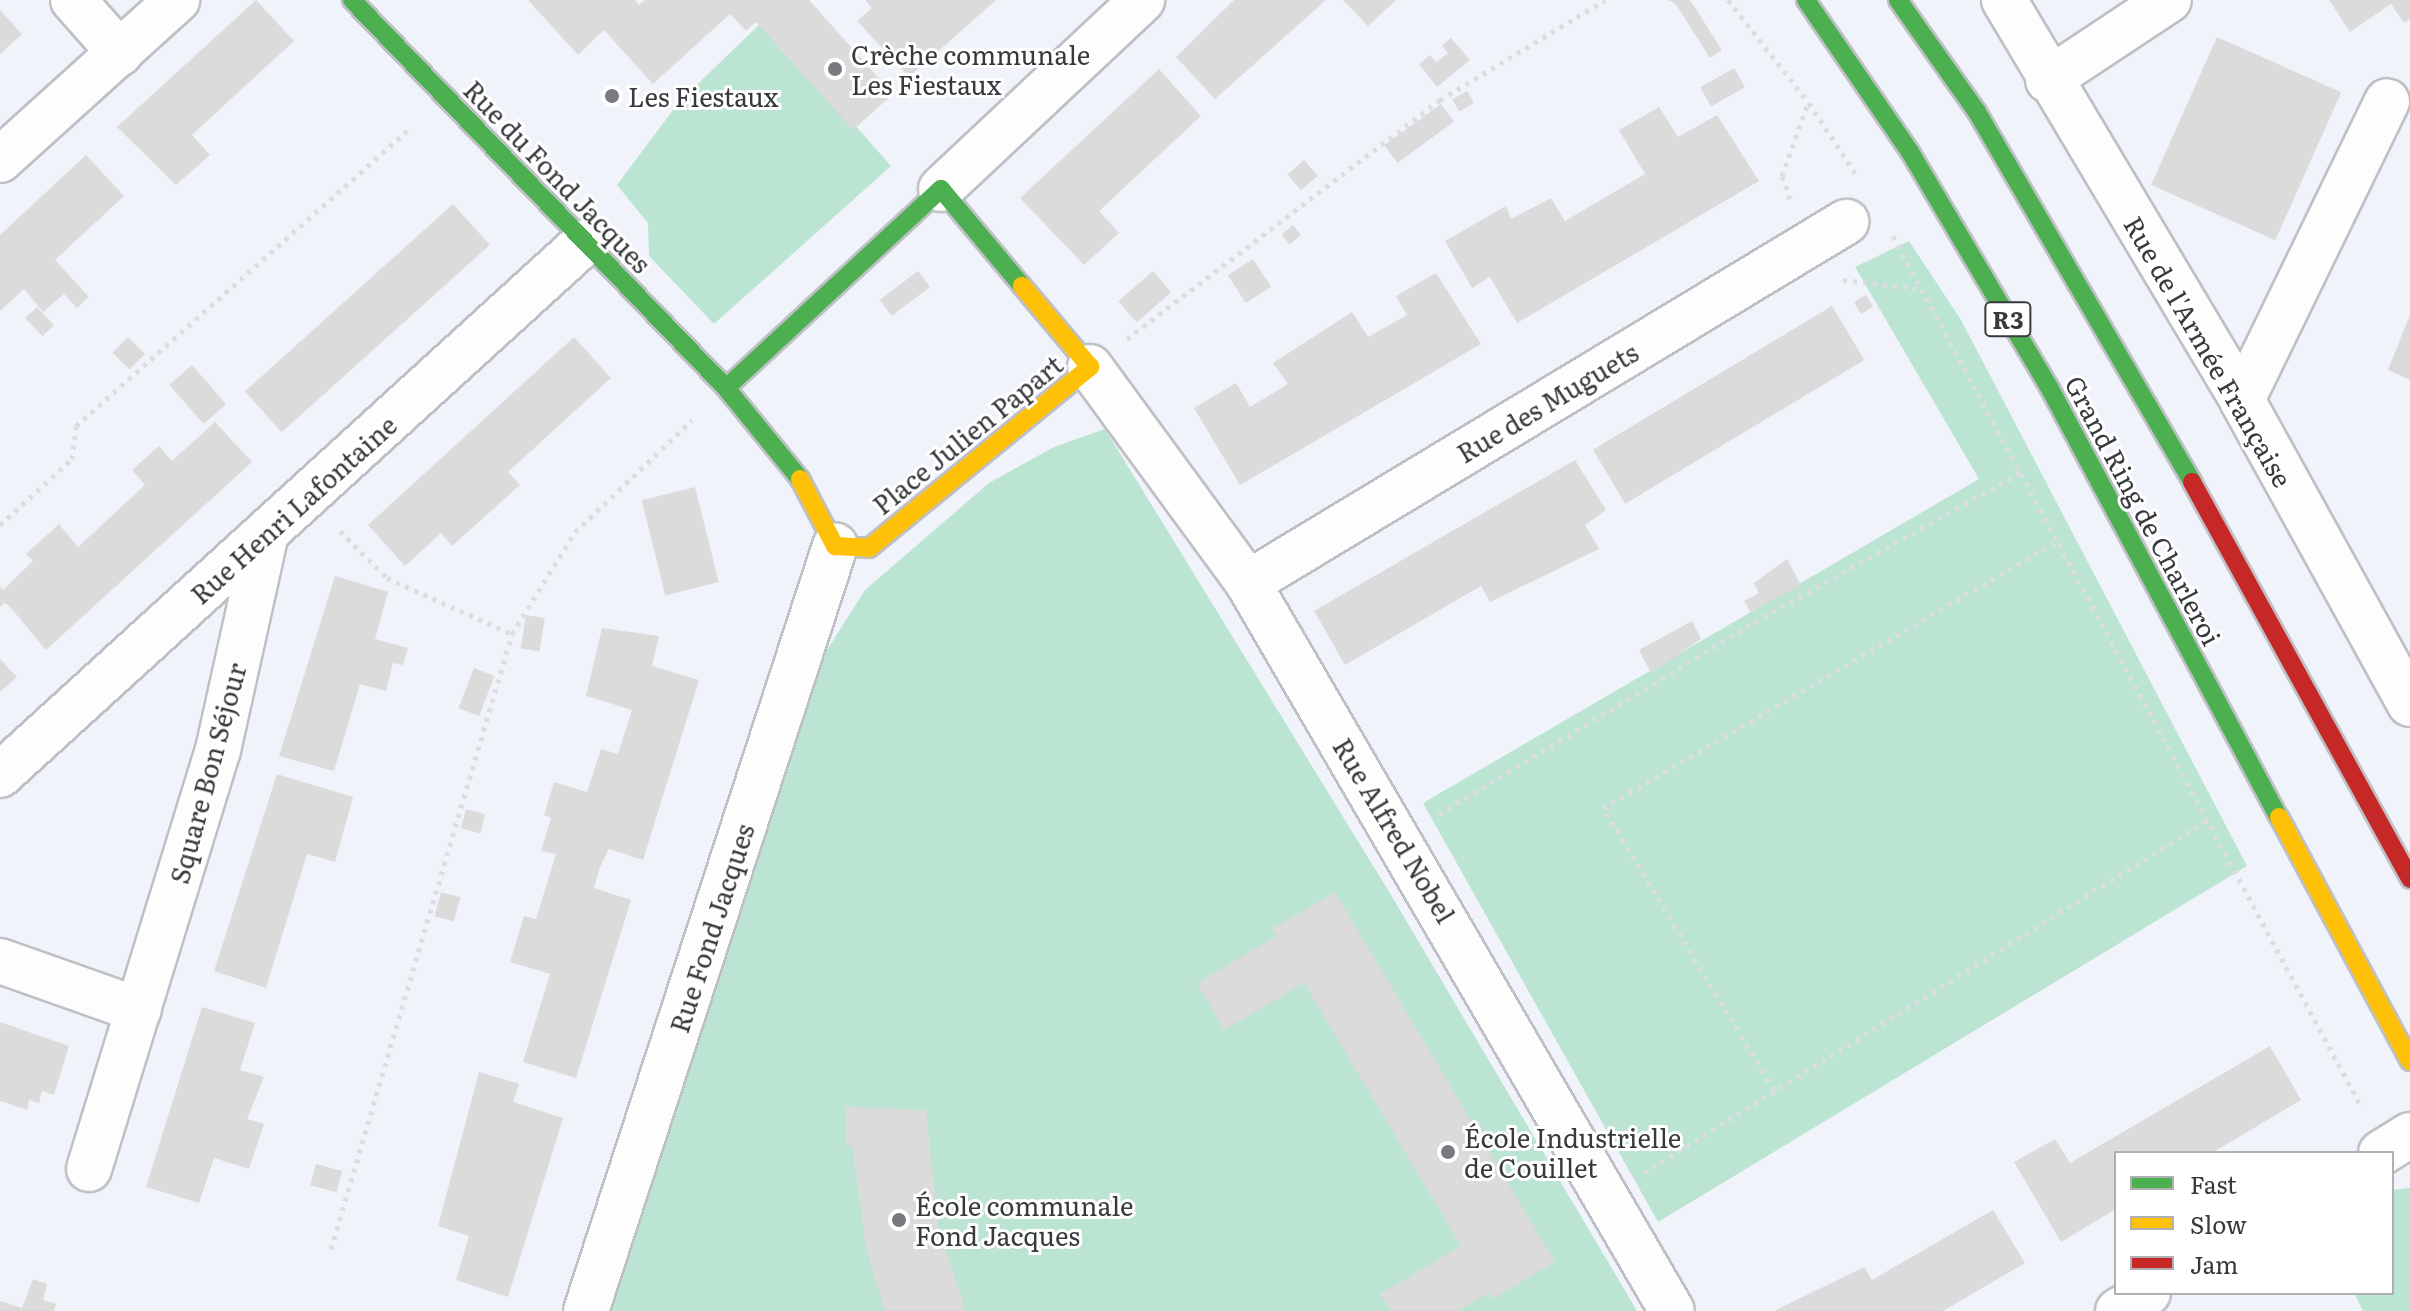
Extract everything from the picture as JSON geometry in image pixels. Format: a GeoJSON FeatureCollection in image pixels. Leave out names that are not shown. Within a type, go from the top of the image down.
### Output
{"type":"FeatureCollection","features":[{"type":"Feature","properties":{"kind":"main road","name":"Rue du Fond Jacques"},"geometry":{"type":"LineString","coordinates":[[352,0],[726,388]]}},
{"type":"Feature","properties":{"kind":"main road","name":"Grand Ring de Charleroi"},"geometry":{"type":"LineString","coordinates":[[1806,0],[1910,152],[1979,269],[2190,650],[2410,1061]]}},
{"type":"Feature","properties":{"kind":"main road","name":"Grand Ring de Charleroi"},"geometry":{"type":"LineString","coordinates":[[1898,0],[1977,112],[2266,609],[2410,879]]}},
{"type":"Feature","properties":{"kind":"main road","name":"Place Julien Papart"},"geometry":{"type":"LineString","coordinates":[[835,546],[869,548],[1090,367],[941,189]]}},
{"type":"Feature","properties":{"kind":"main road"},"geometry":{"type":"LineString","coordinates":[[835,546],[810,491],[726,388],[941,189]]}},
{"type":"Feature","properties":{"kind":"street"},"geometry":{"type":"LineString","coordinates":[[73,0],[120,53]]}},
{"type":"Feature","properties":{"kind":"street"},"geometry":{"type":"LineString","coordinates":[[0,160],[177,0]]}},
{"type":"Feature","properties":{"kind":"street"},"geometry":{"type":"LineString","coordinates":[[941,189],[1142,0]]}},
{"type":"Feature","properties":{"kind":"street","name":"Rue de l'Armée Française"},"geometry":{"type":"LineString","coordinates":[[2004,0],[2048,80],[2242,400],[2410,704]]}},
{"type":"Feature","properties":{"kind":"street"},"geometry":{"type":"LineString","coordinates":[[2048,80],[2169,0]]}},
{"type":"Feature","properties":{"kind":"street"},"geometry":{"type":"LineString","coordinates":[[2242,400],[2387,101]]}},
{"type":"Feature","properties":{"kind":"street","name":"Rue des Muguets"},"geometry":{"type":"LineString","coordinates":[[1248,583],[1867,223]]}},
{"type":"Feature","properties":{"kind":"street","name":"Rue Henri Lafontaine"},"geometry":{"type":"LineString","coordinates":[[0,775],[307,499],[585,242]]}},
{"type":"Feature","properties":{"kind":"street","name":"Rue Alfred Nobel"},"geometry":{"type":"LineString","coordinates":[[1090,367],[1248,583],[1400,838],[1672,1311]]}},
{"type":"Feature","properties":{"kind":"street","name":"Square Bon Séjour"},"geometry":{"type":"LineString","coordinates":[[89,1169],[218,750],[266,533]]}},
{"type":"Feature","properties":{"kind":"street","name":"Rue Fond Jacques"},"geometry":{"type":"LineString","coordinates":[[586,1311],[835,546]]}},
{"type":"Feature","properties":{"kind":"street"},"geometry":{"type":"LineString","coordinates":[[0,961],[139,1010]]}},
{"type":"Feature","properties":{"kind":"street"},"geometry":{"type":"LineString","coordinates":[[2118,1311],[2145,1295]]}},
{"type":"Feature","properties":{"kind":"path"},"geometry":{"type":"LineString","coordinates":[[1090,367],[1440,100],[1605,0]]}},
{"type":"Feature","properties":{"kind":"path"},"geometry":{"type":"LineString","coordinates":[[1728,0],[1809,103],[1857,176]]}},
{"type":"Feature","properties":{"kind":"path"},"geometry":{"type":"LineString","coordinates":[[0,525],[72,459],[76,426],[445,97]]}},
{"type":"Feature","properties":{"kind":"path"},"geometry":{"type":"LineString","coordinates":[[1867,223],[2061,539],[2209,819],[2392,1146]]}},
{"type":"Feature","properties":{"kind":"path"},"geometry":{"type":"LineString","coordinates":[[331,1249],[512,634],[575,532],[726,388]]}},
{"type":"Feature","properties":{"kind":"path"},"geometry":{"type":"LineString","coordinates":[[1400,838],[1755,622],[2021,472]]}},
{"type":"Feature","properties":{"kind":"path"},"geometry":{"type":"LineString","coordinates":[[307,499],[387,578],[512,634]]}},
{"type":"Feature","properties":{"kind":"path"},"geometry":{"type":"LineString","coordinates":[[1774,1090],[1603,808],[2061,539]]}},
{"type":"Feature","properties":{"kind":"path"},"geometry":{"type":"LineString","coordinates":[[1607,1197],[2209,819]]}},
{"type":"Feature","properties":{"kind":"green space"},"geometry":{"type":"Polygon","coordinates":[[[763,21],[891,166],[714,324],[649,256],[648,223],[617,185],[679,102],[763,21]]]}},
{"type":"Feature","properties":{"kind":"green space"},"geometry":{"type":"Polygon","coordinates":[[[1909,241],[1961,320],[2247,866],[1658,1222],[1423,803],[1979,479],[1855,267],[1909,241]]]}},
{"type":"Feature","properties":{"kind":"green space"},"geometry":{"type":"Polygon","coordinates":[[[1105,429],[1391,895],[1637,1311],[605,1311],[815,669],[865,590],[989,483],[1054,447],[1105,429]]]}},
{"type":"Feature","properties":{"kind":"green space"},"geometry":{"type":"Polygon","coordinates":[[[2410,1188],[2410,1311],[2363,1311],[2355,1295],[2394,1295],[2394,1190],[2410,1188]]]}},
{"type":"Feature","properties":{"kind":"building"},"geometry":{"type":"Polygon","coordinates":[[[256,0],[294,41],[192,135],[210,155],[176,185],[117,127],[256,0]]]}},
{"type":"Feature","properties":{"kind":"building","name":"Crèche communale Les Fiestaux"},"geometry":{"type":"Polygon","coordinates":[[[528,0],[635,0],[639,5],[645,0],[809,0],[893,94],[853,130],[756,22],[746,31],[730,14],[653,84],[604,30],[578,55],[528,0]]]}},
{"type":"Feature","properties":{"kind":"building"},"geometry":{"type":"Polygon","coordinates":[[[865,0],[996,0],[909,77],[857,21],[872,8],[865,0]]]}},
{"type":"Feature","properties":{"kind":"building"},"geometry":{"type":"Polygon","coordinates":[[[1234,0],[1326,0],[1215,99],[1176,57],[1234,0]]]}},
{"type":"Feature","properties":{"kind":"building"},"geometry":{"type":"Polygon","coordinates":[[[1343,0],[1396,0],[1368,26],[1343,0]]]}},
{"type":"Feature","properties":{"kind":"building"},"geometry":{"type":"Polygon","coordinates":[[[1667,0],[1690,0],[1722,50],[1710,58],[1675,3],[1667,0]]]}},
{"type":"Feature","properties":{"kind":"building"},"geometry":{"type":"Polygon","coordinates":[[[2329,0],[2410,0],[2410,19],[2404,23],[2391,4],[2350,32],[2329,0]]]}},
{"type":"Feature","properties":{"kind":"building"},"geometry":{"type":"Polygon","coordinates":[[[0,10],[22,34],[0,54],[0,10]]]}},
{"type":"Feature","properties":{"kind":"building"},"geometry":{"type":"Polygon","coordinates":[[[2217,37],[2341,92],[2275,240],[2151,185],[2217,37]]]}},
{"type":"Feature","properties":{"kind":"building"},"geometry":{"type":"Polygon","coordinates":[[[1451,38],[1470,60],[1437,87],[1419,64],[1430,55],[1436,62],[1448,53],[1442,46],[1451,38]]]}},
{"type":"Feature","properties":{"kind":"building"},"geometry":{"type":"Polygon","coordinates":[[[1734,68],[1745,87],[1711,107],[1700,88],[1734,68]]]}},
{"type":"Feature","properties":{"kind":"building"},"geometry":{"type":"Polygon","coordinates":[[[1159,69],[1201,116],[1099,211],[1119,233],[1084,265],[1020,198],[1159,69]]]}},
{"type":"Feature","properties":{"kind":"building"},"geometry":{"type":"Polygon","coordinates":[[[1467,91],[1474,103],[1459,112],[1452,100],[1467,91]]]}},
{"type":"Feature","properties":{"kind":"building"},"geometry":{"type":"Polygon","coordinates":[[[1441,104],[1454,122],[1397,163],[1384,145],[1441,104]]]}},
{"type":"Feature","properties":{"kind":"building"},"geometry":{"type":"Polygon","coordinates":[[[1659,107],[1678,137],[1717,115],[1759,181],[1517,323],[1490,277],[1472,288],[1445,241],[1506,206],[1511,219],[1551,198],[1565,221],[1645,174],[1619,130],[1659,107]]]}},
{"type":"Feature","properties":{"kind":"building"},"geometry":{"type":"Polygon","coordinates":[[[86,155],[124,196],[55,260],[89,297],[77,308],[64,294],[43,312],[24,289],[0,311],[0,235],[86,155]]]}},
{"type":"Feature","properties":{"kind":"building"},"geometry":{"type":"Polygon","coordinates":[[[1304,160],[1318,176],[1301,190],[1287,174],[1304,160]]]}},
{"type":"Feature","properties":{"kind":"building"},"geometry":{"type":"Polygon","coordinates":[[[453,204],[490,245],[282,432],[245,391],[453,204]]]}},
{"type":"Feature","properties":{"kind":"building"},"geometry":{"type":"Polygon","coordinates":[[[1293,225],[1301,235],[1290,245],[1281,234],[1293,225]]]}},
{"type":"Feature","properties":{"kind":"building"},"geometry":{"type":"Polygon","coordinates":[[[1253,259],[1271,287],[1246,303],[1228,275],[1253,259]]]}},
{"type":"Feature","properties":{"kind":"building"},"geometry":{"type":"Polygon","coordinates":[[[918,271],[930,287],[892,316],[880,300],[918,271]]]}},
{"type":"Feature","properties":{"kind":"building"},"geometry":{"type":"Polygon","coordinates":[[[1153,271],[1171,292],[1137,322],[1118,301],[1153,271]]]}},
{"type":"Feature","properties":{"kind":"building"},"geometry":{"type":"Polygon","coordinates":[[[1436,273],[1481,344],[1240,485],[1194,408],[1236,383],[1250,407],[1288,384],[1273,363],[1352,312],[1368,337],[1407,315],[1396,296],[1436,273]]]}},
{"type":"Feature","properties":{"kind":"building"},"geometry":{"type":"Polygon","coordinates":[[[1866,295],[1873,307],[1861,314],[1854,302],[1866,295]]]}},
{"type":"Feature","properties":{"kind":"building"},"geometry":{"type":"Polygon","coordinates":[[[1832,306],[1864,360],[1625,504],[1593,450],[1832,306]]]}},
{"type":"Feature","properties":{"kind":"building"},"geometry":{"type":"Polygon","coordinates":[[[37,307],[54,325],[42,336],[25,318],[37,307]]]}},
{"type":"Feature","properties":{"kind":"building"},"geometry":{"type":"Polygon","coordinates":[[[2410,315],[2410,380],[2388,370],[2410,315]]]}},
{"type":"Feature","properties":{"kind":"building"},"geometry":{"type":"Polygon","coordinates":[[[128,337],[145,354],[129,370],[112,353],[128,337]]]}},
{"type":"Feature","properties":{"kind":"building"},"geometry":{"type":"Polygon","coordinates":[[[574,337],[611,378],[508,472],[520,485],[452,546],[441,533],[405,566],[368,525],[574,337]]]}},
{"type":"Feature","properties":{"kind":"building"},"geometry":{"type":"Polygon","coordinates":[[[192,365],[226,404],[203,424],[169,385],[192,365]]]}},
{"type":"Feature","properties":{"kind":"building"},"geometry":{"type":"Polygon","coordinates":[[[215,422],[252,462],[46,650],[11,608],[5,603],[0,607],[0,586],[3,590],[33,561],[26,554],[59,524],[78,547],[145,485],[132,470],[159,446],[172,461],[215,422]]]}},
{"type":"Feature","properties":{"kind":"building"},"geometry":{"type":"Polygon","coordinates":[[[1575,460],[1606,510],[1585,525],[1599,549],[1490,602],[1481,586],[1345,665],[1314,611],[1575,460]]]}},
{"type":"Feature","properties":{"kind":"building"},"geometry":{"type":"Polygon","coordinates":[[[695,487],[719,582],[665,595],[642,500],[695,487]]]}},
{"type":"Feature","properties":{"kind":"building"},"geometry":{"type":"Polygon","coordinates":[[[1787,559],[1801,585],[1750,612],[1744,601],[1759,593],[1754,583],[1787,559]]]}},
{"type":"Feature","properties":{"kind":"building"},"geometry":{"type":"Polygon","coordinates":[[[335,576],[388,592],[375,639],[408,648],[403,665],[393,663],[386,691],[360,684],[334,771],[279,756],[335,576]]]}},
{"type":"Feature","properties":{"kind":"building"},"geometry":{"type":"Polygon","coordinates":[[[526,615],[545,618],[539,652],[521,649],[526,615]]]}},
{"type":"Feature","properties":{"kind":"building"},"geometry":{"type":"Polygon","coordinates":[[[1692,621],[1701,639],[1651,673],[1639,650],[1692,621]]]}},
{"type":"Feature","properties":{"kind":"building"},"geometry":{"type":"Polygon","coordinates":[[[602,628],[659,636],[652,666],[699,680],[643,860],[609,849],[600,867],[594,888],[631,900],[576,1078],[523,1062],[550,974],[510,962],[524,916],[536,919],[556,854],[541,851],[551,818],[544,815],[554,782],[587,792],[601,749],[618,754],[632,710],[586,696],[602,628]]]}},
{"type":"Feature","properties":{"kind":"building"},"geometry":{"type":"Polygon","coordinates":[[[0,659],[17,677],[0,692],[0,659]]]}},
{"type":"Feature","properties":{"kind":"building"},"geometry":{"type":"Polygon","coordinates":[[[474,668],[495,676],[479,716],[459,708],[474,668]]]}},
{"type":"Feature","properties":{"kind":"building"},"geometry":{"type":"Polygon","coordinates":[[[277,774],[353,797],[335,862],[307,854],[266,988],[214,971],[277,774]]]}},
{"type":"Feature","properties":{"kind":"building"},"geometry":{"type":"Polygon","coordinates":[[[466,809],[485,814],[480,833],[461,828],[466,809]]]}},
{"type":"Feature","properties":{"kind":"building"},"geometry":{"type":"Polygon","coordinates":[[[441,892],[460,897],[454,921],[435,916],[441,892]]]}},
{"type":"Feature","properties":{"kind":"building","name":"École Industrielle de Couillet"},"geometry":{"type":"Polygon","coordinates":[[[1335,892],[1555,1262],[1492,1299],[1488,1293],[1458,1311],[1391,1311],[1380,1294],[1461,1246],[1304,983],[1224,1030],[1197,983],[1277,936],[1272,929],[1335,892]]]}},
{"type":"Feature","properties":{"kind":"building"},"geometry":{"type":"Polygon","coordinates":[[[202,1007],[255,1023],[240,1070],[264,1077],[247,1119],[264,1124],[249,1169],[214,1158],[199,1203],[146,1187],[202,1007]]]}},
{"type":"Feature","properties":{"kind":"building"},"geometry":{"type":"Polygon","coordinates":[[[0,1022],[69,1046],[54,1095],[42,1091],[39,1103],[29,1100],[27,1110],[0,1101],[0,1022]]]}},
{"type":"Feature","properties":{"kind":"building"},"geometry":{"type":"Polygon","coordinates":[[[2270,1046],[2301,1100],[2215,1151],[2114,1151],[2114,1210],[2061,1242],[2014,1162],[2055,1139],[2070,1163],[2270,1046]]]}},
{"type":"Feature","properties":{"kind":"building"},"geometry":{"type":"Polygon","coordinates":[[[479,1072],[519,1084],[513,1102],[563,1118],[508,1297],[456,1280],[469,1236],[438,1226],[479,1072]]]}},
{"type":"Feature","properties":{"kind":"building","name":"École communale Fond Jacques"},"geometry":{"type":"Polygon","coordinates":[[[846,1107],[926,1110],[939,1231],[966,1311],[885,1311],[866,1248],[852,1145],[846,1145],[846,1107]]]}},
{"type":"Feature","properties":{"kind":"building"},"geometry":{"type":"Polygon","coordinates":[[[316,1164],[342,1171],[336,1192],[310,1185],[316,1164]]]}},
{"type":"Feature","properties":{"kind":"building"},"geometry":{"type":"Polygon","coordinates":[[[1993,1210],[2025,1263],[1943,1311],[1774,1311],[1864,1267],[1872,1280],[1993,1210]]]}},
{"type":"Feature","properties":{"kind":"building"},"geometry":{"type":"Polygon","coordinates":[[[33,1279],[47,1284],[43,1300],[56,1304],[54,1311],[0,1311],[0,1301],[22,1308],[33,1279]]]}},
{"type":"Feature","properties":{"kind":"traffic: fast"},"geometry":{"type":"LineString","coordinates":[[352,0],[726,388],[800,479]]}},
{"type":"Feature","properties":{"kind":"traffic: fast"},"geometry":{"type":"LineString","coordinates":[[1806,0],[1910,152],[2049,387],[2279,817]]}},
{"type":"Feature","properties":{"kind":"traffic: fast"},"geometry":{"type":"LineString","coordinates":[[1898,0],[1977,112],[2192,482]]}},
{"type":"Feature","properties":{"kind":"traffic: fast"},"geometry":{"type":"LineString","coordinates":[[726,388],[941,189],[1022,286]]}},
{"type":"Feature","properties":{"kind":"traffic: slow"},"geometry":{"type":"LineString","coordinates":[[800,479],[835,546],[869,548],[1090,367],[1022,286]]}},
{"type":"Feature","properties":{"kind":"traffic: slow"},"geometry":{"type":"LineString","coordinates":[[2279,817],[2410,1061]]}},
{"type":"Feature","properties":{"kind":"traffic: jam"},"geometry":{"type":"LineString","coordinates":[[2192,482],[2410,879]]}},
{"type":"Feature","properties":{"kind":"place","name":"Crèche communale Les Fiestaux"},"geometry":{"type":"Point","coordinates":[835,69]}},
{"type":"Feature","properties":{"kind":"place","name":"Les Fiestaux"},"geometry":{"type":"Point","coordinates":[612,96]}},
{"type":"Feature","properties":{"kind":"place","name":"École Industrielle de Couillet"},"geometry":{"type":"Point","coordinates":[1448,1152]}},
{"type":"Feature","properties":{"kind":"place","name":"École communale Fond Jacques"},"geometry":{"type":"Point","coordinates":[899,1220]}}]}
